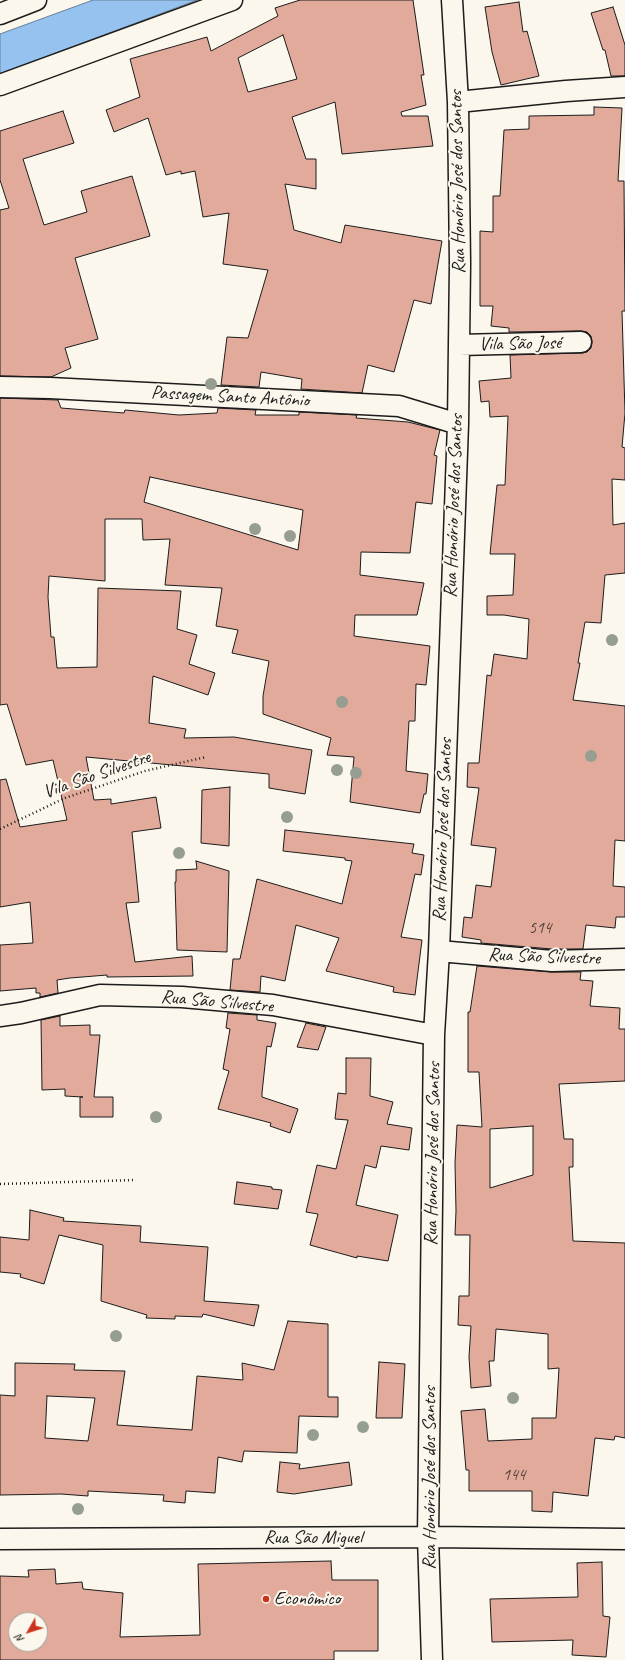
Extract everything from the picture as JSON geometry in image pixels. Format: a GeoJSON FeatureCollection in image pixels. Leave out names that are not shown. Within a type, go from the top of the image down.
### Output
{"type":"FeatureCollection","features":[{"type":"Feature","properties":{"kind":"street"},"geometry":{"type":"LineString","coordinates":[[0,14],[36,0]]}},
{"type":"Feature","properties":{"kind":"street"},"geometry":{"type":"LineString","coordinates":[[0,84],[232,0]]}},
{"type":"Feature","properties":{"kind":"street","name":"Rua Honório José dos Santos"},"geometry":{"type":"LineString","coordinates":[[432,1660],[428,1537],[434,1035],[439,951],[458,424],[460,264],[458,102],[452,0]]}},
{"type":"Feature","properties":{"kind":"street"},"geometry":{"type":"LineString","coordinates":[[458,102],[566,91],[625,87]]}},
{"type":"Feature","properties":{"kind":"street","name":"Vila São José"},"geometry":{"type":"LineString","coordinates":[[459,345],[581,342]]}},
{"type":"Feature","properties":{"kind":"street","name":"Passagem Santo Antônio"},"geometry":{"type":"LineString","coordinates":[[0,387],[50,388],[399,406],[458,424]]}},
{"type":"Feature","properties":{"kind":"street","name":"Rua São Silvestre"},"geometry":{"type":"LineString","coordinates":[[439,951],[552,961],[625,959]]}},
{"type":"Feature","properties":{"kind":"street","name":"Rua São Silvestre"},"geometry":{"type":"LineString","coordinates":[[0,1016],[21,1013],[100,995],[182,997],[273,1005],[434,1035]]}},
{"type":"Feature","properties":{"kind":"street","name":"Rua São Miguel"},"geometry":{"type":"LineString","coordinates":[[0,1539],[428,1537],[625,1539]]}},
{"type":"Feature","properties":{"kind":"path","name":"Vila São Silvestre"},"geometry":{"type":"LineString","coordinates":[[0,829],[65,798],[145,771],[206,757]]}},
{"type":"Feature","properties":{"kind":"path"},"geometry":{"type":"LineString","coordinates":[[0,1184],[136,1180]]}},
{"type":"Feature","properties":{"kind":"water"},"geometry":{"type":"Polygon","coordinates":[[[93,0],[197,0],[0,74],[0,34],[93,0]]]}},
{"type":"Feature","properties":{"kind":"building"},"geometry":{"type":"Polygon","coordinates":[[[300,0],[413,0],[424,75],[421,75],[426,105],[401,112],[402,116],[428,116],[433,146],[342,154],[335,102],[292,117],[306,159],[316,159],[316,189],[285,184],[294,230],[341,243],[345,225],[442,241],[431,304],[414,300],[394,372],[368,365],[362,393],[301,389],[302,379],[261,372],[259,387],[221,385],[227,337],[248,338],[268,270],[223,264],[229,213],[203,217],[195,171],[181,174],[181,171],[166,175],[148,118],[114,132],[106,110],[140,97],[130,59],[207,37],[211,51],[278,16],[275,8],[300,0]],[[283,35],[238,58],[248,92],[297,79],[283,35]]]}},
{"type":"Feature","properties":{"kind":"building"},"geometry":{"type":"Polygon","coordinates":[[[519,2],[523,32],[527,31],[539,76],[501,85],[492,52],[485,7],[519,2]]]}},
{"type":"Feature","properties":{"kind":"building"},"geometry":{"type":"Polygon","coordinates":[[[613,7],[625,45],[625,76],[611,76],[605,50],[603,50],[591,13],[613,7]]]}},
{"type":"Feature","properties":{"kind":"building"},"geometry":{"type":"Polygon","coordinates":[[[594,107],[622,108],[618,181],[624,181],[625,311],[622,311],[625,413],[622,447],[625,448],[625,480],[612,479],[613,525],[625,523],[625,573],[605,575],[601,623],[585,622],[578,663],[580,663],[573,700],[625,706],[625,841],[615,840],[613,886],[625,887],[625,917],[616,917],[615,928],[586,925],[583,949],[552,949],[481,943],[481,940],[462,937],[464,917],[472,918],[476,885],[491,887],[496,848],[471,845],[479,788],[467,787],[468,763],[479,763],[487,675],[491,676],[494,654],[527,659],[529,619],[504,615],[487,615],[487,596],[513,595],[515,554],[490,554],[497,485],[505,485],[508,416],[490,417],[489,401],[481,402],[479,381],[511,378],[510,355],[582,353],[587,352],[591,348],[592,342],[591,336],[587,332],[581,331],[509,332],[509,328],[491,326],[493,306],[480,306],[480,231],[493,232],[493,196],[500,196],[504,130],[529,129],[529,116],[594,115],[594,107]]]}},
{"type":"Feature","properties":{"kind":"building"},"geometry":{"type":"Polygon","coordinates":[[[63,111],[74,143],[23,159],[44,225],[87,212],[81,191],[132,176],[150,236],[75,258],[98,339],[65,348],[71,368],[51,377],[0,376],[0,210],[9,208],[0,180],[0,131],[63,111]]]}},
{"type":"Feature","properties":{"kind":"building"},"geometry":{"type":"Polygon","coordinates":[[[0,398],[58,400],[61,408],[124,413],[125,410],[179,415],[217,413],[218,408],[256,410],[255,415],[299,415],[299,412],[357,415],[356,418],[408,422],[440,430],[434,455],[437,456],[432,504],[416,502],[410,553],[361,552],[360,575],[424,583],[417,615],[355,615],[354,636],[430,646],[426,685],[416,684],[415,721],[409,721],[406,771],[428,774],[426,794],[424,794],[420,813],[350,802],[354,757],[327,755],[331,738],[263,714],[263,696],[269,661],[232,653],[238,630],[216,626],[222,588],[165,585],[170,539],[143,540],[142,519],[105,519],[105,581],[49,576],[48,597],[51,637],[54,637],[57,668],[97,667],[98,588],[181,591],[177,629],[197,635],[189,664],[215,673],[208,695],[153,676],[149,723],[186,729],[184,738],[234,737],[312,750],[305,794],[269,788],[269,774],[86,757],[94,800],[111,799],[111,804],[156,797],[161,828],[132,832],[139,902],[126,903],[135,962],[192,956],[193,976],[107,977],[107,975],[70,978],[57,980],[58,993],[40,997],[40,993],[36,993],[36,988],[0,991],[0,945],[33,943],[30,902],[0,907],[0,780],[6,779],[20,827],[67,820],[53,760],[26,765],[7,704],[0,705],[0,398]],[[150,477],[144,502],[298,550],[303,510],[150,477]]]}},
{"type":"Feature","properties":{"kind":"building"},"geometry":{"type":"Polygon","coordinates":[[[230,787],[229,846],[201,843],[202,790],[230,787]]]}},
{"type":"Feature","properties":{"kind":"building"},"geometry":{"type":"Polygon","coordinates":[[[285,830],[414,844],[412,853],[424,855],[421,875],[415,874],[401,937],[422,940],[415,995],[393,992],[394,987],[326,971],[339,938],[296,925],[285,981],[261,976],[260,992],[230,990],[233,959],[240,959],[257,879],[342,904],[352,861],[345,860],[345,858],[283,851],[285,830]]]}},
{"type":"Feature","properties":{"kind":"building"},"geometry":{"type":"Polygon","coordinates":[[[196,861],[229,871],[227,952],[177,950],[176,870],[197,869],[196,861]]]}},
{"type":"Feature","properties":{"kind":"building"},"geometry":{"type":"Polygon","coordinates":[[[477,966],[551,972],[581,972],[580,980],[593,981],[590,1006],[620,1008],[619,1029],[625,1029],[625,1081],[559,1084],[564,1139],[573,1139],[573,1167],[569,1167],[573,1241],[625,1243],[625,1438],[615,1436],[614,1440],[595,1438],[588,1496],[553,1492],[552,1512],[532,1511],[532,1491],[469,1491],[469,1470],[466,1470],[461,1411],[485,1409],[488,1441],[532,1439],[532,1418],[556,1418],[559,1368],[548,1369],[548,1334],[496,1329],[494,1361],[489,1361],[491,1386],[471,1388],[469,1357],[471,1326],[458,1325],[459,1296],[469,1296],[470,1235],[455,1235],[455,1163],[457,1125],[482,1127],[479,1072],[468,1072],[468,1012],[470,1012],[477,966]],[[533,1126],[490,1129],[490,1188],[533,1175],[533,1126]]]}},
{"type":"Feature","properties":{"kind":"building"},"geometry":{"type":"Polygon","coordinates":[[[228,1013],[257,1015],[257,1020],[276,1023],[271,1047],[267,1046],[262,1097],[298,1109],[290,1133],[270,1126],[271,1123],[218,1109],[229,1071],[223,1069],[230,1029],[226,1028],[228,1013]]]}},
{"type":"Feature","properties":{"kind":"building"},"geometry":{"type":"Polygon","coordinates":[[[60,1016],[60,1026],[90,1025],[90,1035],[100,1035],[94,1097],[113,1097],[113,1117],[80,1117],[80,1097],[83,1097],[65,1096],[65,1089],[42,1090],[41,1020],[60,1016]]]}},
{"type":"Feature","properties":{"kind":"building"},"geometry":{"type":"Polygon","coordinates":[[[306,1023],[326,1027],[318,1050],[297,1047],[306,1023]]]}},
{"type":"Feature","properties":{"kind":"building"},"geometry":{"type":"Polygon","coordinates":[[[346,1058],[371,1058],[370,1096],[393,1102],[387,1124],[412,1128],[409,1150],[381,1146],[376,1168],[365,1165],[356,1205],[398,1215],[388,1261],[357,1256],[357,1258],[310,1245],[318,1214],[306,1212],[317,1165],[336,1169],[348,1120],[335,1119],[338,1093],[346,1094],[346,1058]]]}},
{"type":"Feature","properties":{"kind":"building"},"geometry":{"type":"Polygon","coordinates":[[[237,1182],[272,1187],[272,1189],[282,1190],[278,1209],[234,1204],[237,1182]]]}},
{"type":"Feature","properties":{"kind":"building"},"geometry":{"type":"Polygon","coordinates":[[[30,1210],[64,1218],[63,1221],[141,1226],[140,1242],[208,1247],[204,1301],[259,1305],[254,1326],[203,1314],[202,1317],[175,1316],[175,1319],[146,1318],[147,1315],[101,1301],[103,1245],[59,1235],[44,1284],[20,1277],[21,1274],[0,1272],[0,1237],[29,1240],[30,1210]]]}},
{"type":"Feature","properties":{"kind":"building"},"geometry":{"type":"Polygon","coordinates":[[[288,1321],[328,1324],[328,1397],[338,1397],[338,1417],[299,1416],[297,1453],[244,1451],[242,1462],[218,1457],[215,1493],[186,1491],[185,1503],[163,1501],[164,1495],[88,1491],[88,1496],[61,1494],[0,1495],[0,1395],[15,1396],[15,1363],[75,1364],[74,1370],[125,1371],[117,1425],[192,1430],[197,1376],[243,1380],[242,1363],[274,1370],[288,1321]],[[47,1396],[45,1438],[88,1441],[95,1398],[47,1396]]]}},
{"type":"Feature","properties":{"kind":"building"},"geometry":{"type":"Polygon","coordinates":[[[379,1362],[405,1364],[402,1418],[376,1418],[379,1362]]]}},
{"type":"Feature","properties":{"kind":"building"},"geometry":{"type":"Polygon","coordinates":[[[280,1462],[300,1464],[299,1469],[349,1462],[352,1485],[294,1494],[277,1492],[280,1462]]]}},
{"type":"Feature","properties":{"kind":"building"},"geometry":{"type":"Polygon","coordinates":[[[331,1561],[332,1580],[378,1580],[378,1651],[334,1651],[334,1660],[0,1660],[0,1576],[29,1577],[28,1570],[55,1569],[56,1584],[82,1582],[83,1589],[123,1593],[120,1637],[200,1635],[198,1564],[331,1561]]]}},
{"type":"Feature","properties":{"kind":"building"},"geometry":{"type":"Polygon","coordinates":[[[602,1562],[603,1616],[610,1617],[606,1657],[572,1655],[573,1640],[492,1642],[490,1599],[578,1597],[577,1563],[602,1562]]]}},
{"type":"Feature","properties":{"kind":"place","name":"Econômico"},"geometry":{"type":"Point","coordinates":[266,1599]}}]}
